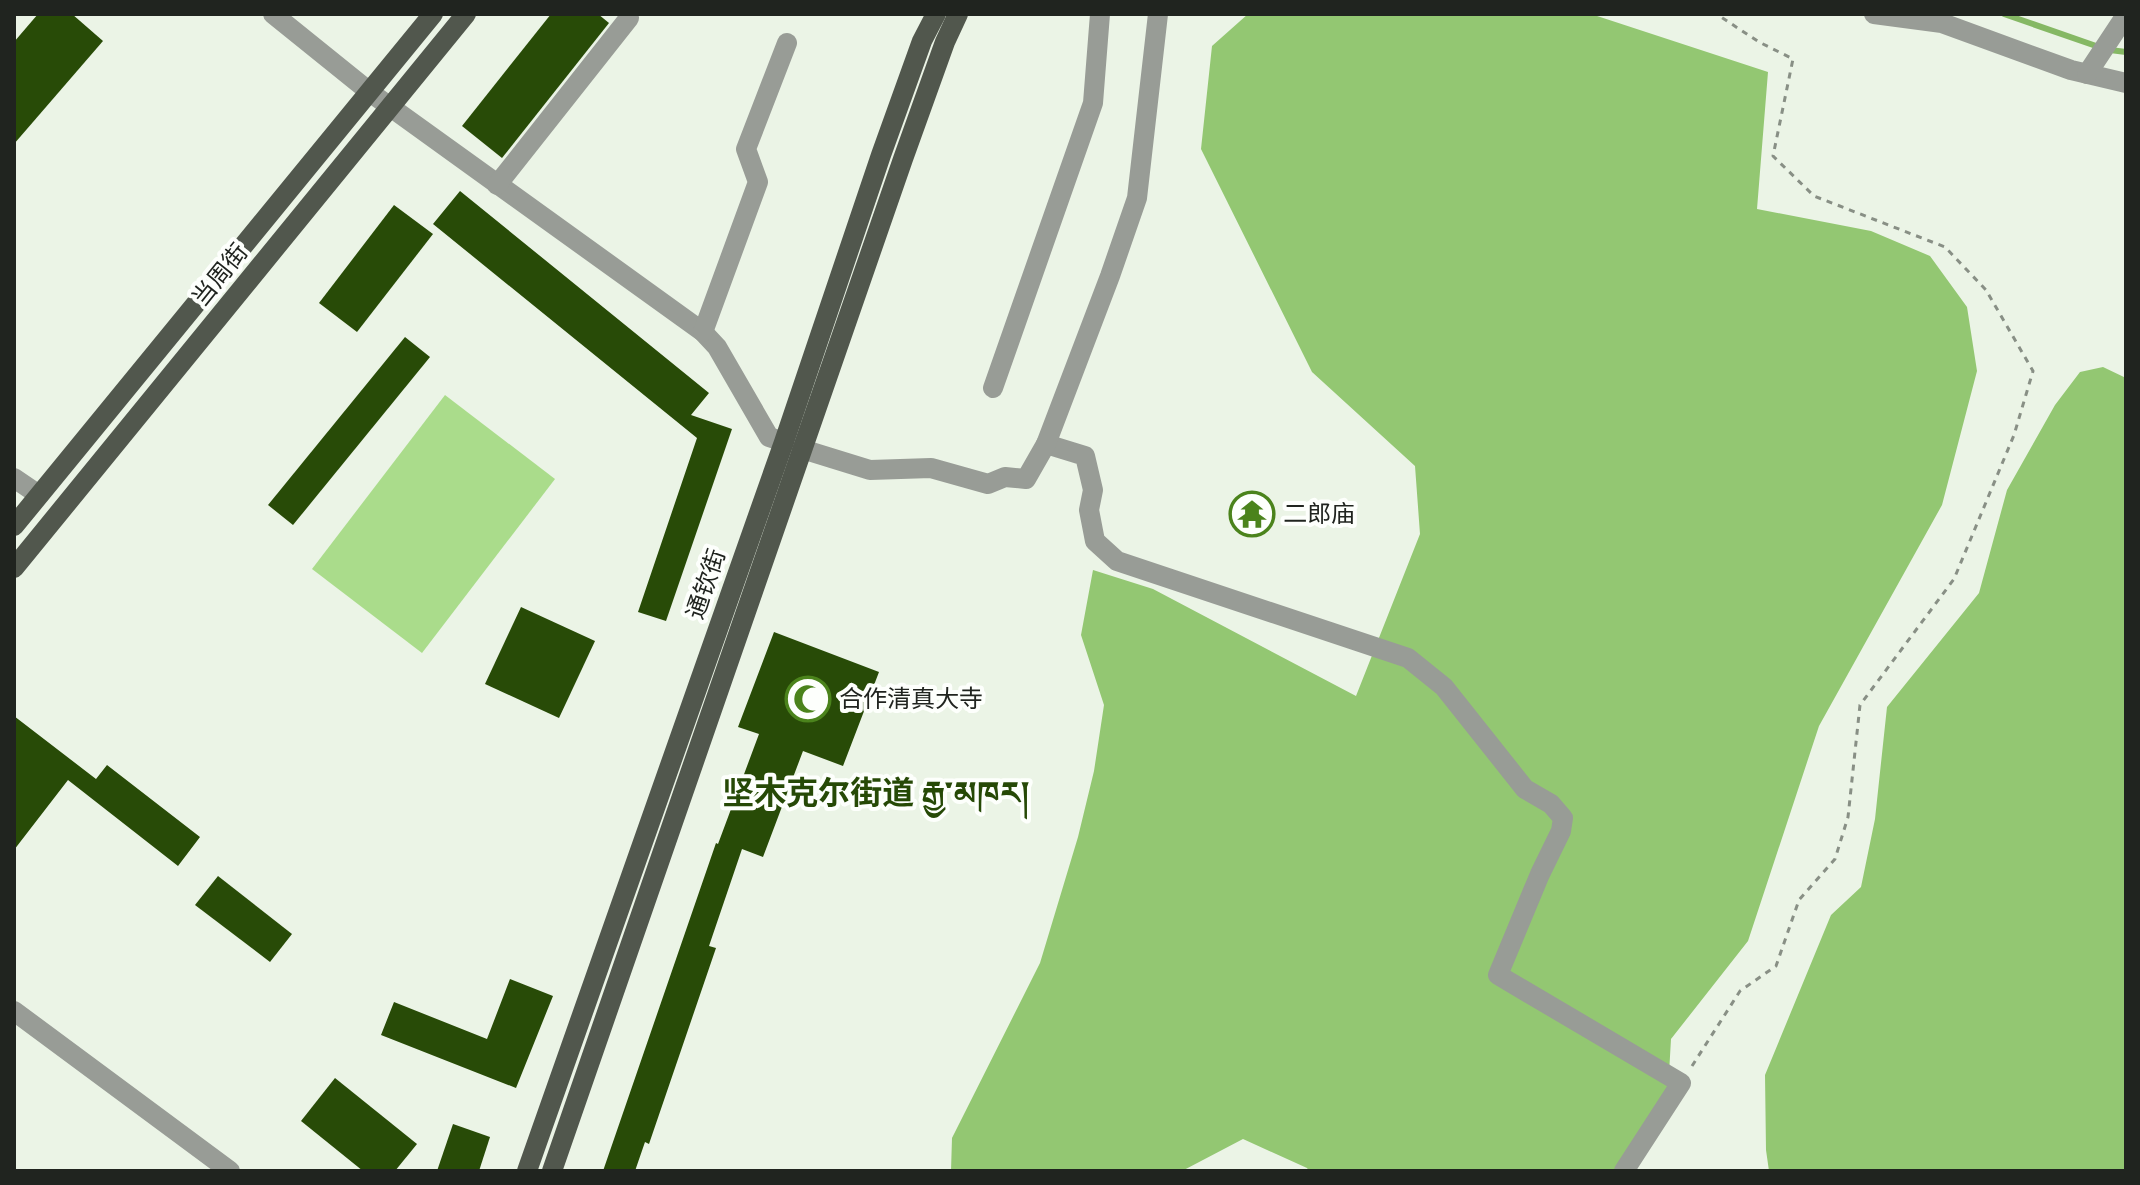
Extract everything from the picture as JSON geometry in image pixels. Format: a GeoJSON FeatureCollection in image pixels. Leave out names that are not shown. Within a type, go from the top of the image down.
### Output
{"type":"FeatureCollection","features":[{"type":"Feature","properties":{"kind":"main road","name":"当周街"},"geometry":{"type":"LineString","coordinates":[[14,526],[433,14]]}},
{"type":"Feature","properties":{"kind":"main road","name":"当周街"},"geometry":{"type":"LineString","coordinates":[[14,568],[466,14]]}},
{"type":"Feature","properties":{"kind":"main road","name":"通钦街"},"geometry":{"type":"LineString","coordinates":[[527,1171],[793,446],[886,141],[922,41],[936,14]]}},
{"type":"Feature","properties":{"kind":"main road"},"geometry":{"type":"LineString","coordinates":[[552,1171],[793,446],[958,14]]}},
{"type":"Feature","properties":{"kind":"street"},"geometry":{"type":"LineString","coordinates":[[273,14],[371,93],[703,332],[717,347],[769,437],[870,470],[931,468],[988,484],[1005,477],[1026,479],[1046,444],[1110,276],[1137,198],[1158,14]]}},
{"type":"Feature","properties":{"kind":"street"},"geometry":{"type":"LineString","coordinates":[[993,388],[1093,103],[1100,14]]}},
{"type":"Feature","properties":{"kind":"street"},"geometry":{"type":"LineString","coordinates":[[1874,14],[1942,23],[2126,83]]}},
{"type":"Feature","properties":{"kind":"street"},"geometry":{"type":"LineString","coordinates":[[497,185],[629,18]]}},
{"type":"Feature","properties":{"kind":"street"},"geometry":{"type":"LineString","coordinates":[[2090,70],[2123,19]]}},
{"type":"Feature","properties":{"kind":"street"},"geometry":{"type":"LineString","coordinates":[[703,332],[758,182],[746,149],[787,43]]}},
{"type":"Feature","properties":{"kind":"street"},"geometry":{"type":"LineString","coordinates":[[1046,444],[1085,456],[1093,490],[1089,510],[1095,541],[1117,561],[1408,658],[1444,687],[1525,789],[1551,804],[1563,818],[1561,831],[1498,975],[1681,1083],[1624,1171]]}},
{"type":"Feature","properties":{"kind":"street"},"geometry":{"type":"LineString","coordinates":[[14,478],[39,495]]}},
{"type":"Feature","properties":{"kind":"street"},"geometry":{"type":"LineString","coordinates":[[14,1011],[230,1171]]}},
{"type":"Feature","properties":{"kind":"path"},"geometry":{"type":"LineString","coordinates":[[1681,1083],[1740,991],[1776,966],[1799,900],[1835,859],[1848,817],[1860,705],[1954,579],[2014,435],[2033,371],[1986,290],[1945,247],[1814,196],[1773,156],[1793,59],[1759,42],[1720,14]]}},
{"type":"Feature","properties":{"kind":"green space"},"geometry":{"type":"Polygon","coordinates":[[[1248,14],[1591,14],[1768,72],[1757,209],[1871,231],[1930,256],[1967,307],[1977,371],[1942,505],[1819,726],[1748,941],[1671,1039],[1668,1091],[1615,1171],[1309,1171],[1243,1139],[1182,1171],[951,1171],[952,1138],[1040,963],[1078,837],[1094,771],[1104,705],[1081,635],[1093,570],[1153,589],[1356,696],[1420,534],[1415,466],[1312,372],[1201,149],[1212,46],[1248,14]]]}},
{"type":"Feature","properties":{"kind":"green space"},"geometry":{"type":"Polygon","coordinates":[[[2103,367],[2126,378],[2126,1171],[1769,1171],[1765,1075],[1831,915],[1861,887],[1875,819],[1887,707],[1979,593],[2007,490],[2055,405],[2080,372],[2103,367]]]}},
{"type":"Feature","properties":{"kind":"green space"},"geometry":{"type":"Polygon","coordinates":[[[445,395],[555,479],[422,653],[312,569],[445,395]]]}},
{"type":"Feature","properties":{"kind":"building"},"geometry":{"type":"Polygon","coordinates":[[[38,14],[72,14],[103,41],[14,144],[14,42],[38,14]]]}},
{"type":"Feature","properties":{"kind":"building"},"geometry":{"type":"Polygon","coordinates":[[[551,14],[598,14],[609,23],[502,158],[462,126],[551,14]]]}},
{"type":"Feature","properties":{"kind":"building"},"geometry":{"type":"Polygon","coordinates":[[[460,191],[709,393],[691,415],[732,429],[666,621],[638,612],[697,438],[433,224],[460,191]]]}},
{"type":"Feature","properties":{"kind":"building"},"geometry":{"type":"Polygon","coordinates":[[[394,205],[433,234],[357,332],[319,303],[394,205]]]}},
{"type":"Feature","properties":{"kind":"building"},"geometry":{"type":"Polygon","coordinates":[[[405,337],[430,357],[293,525],[268,505],[405,337]]]}},
{"type":"Feature","properties":{"kind":"building"},"geometry":{"type":"Polygon","coordinates":[[[521,607],[595,641],[559,718],[485,684],[521,607]]]}},
{"type":"Feature","properties":{"kind":"building"},"geometry":{"type":"Polygon","coordinates":[[[774,632],[879,672],[843,766],[803,751],[763,857],[742,849],[709,946],[716,948],[649,1144],[645,1142],[635,1171],[603,1171],[716,843],[759,734],[738,727],[774,632]]]}},
{"type":"Feature","properties":{"kind":"building"},"geometry":{"type":"Polygon","coordinates":[[[14,716],[96,779],[107,765],[200,837],[178,866],[68,780],[14,850],[14,716]]]}},
{"type":"Feature","properties":{"kind":"building"},"geometry":{"type":"Polygon","coordinates":[[[218,876],[292,934],[270,962],[195,905],[218,876]]]}},
{"type":"Feature","properties":{"kind":"building"},"geometry":{"type":"Polygon","coordinates":[[[510,979],[553,996],[516,1088],[381,1035],[394,1002],[487,1039],[510,979]]]}},
{"type":"Feature","properties":{"kind":"building"},"geometry":{"type":"Polygon","coordinates":[[[335,1078],[417,1144],[395,1171],[363,1171],[301,1121],[335,1078]]]}},
{"type":"Feature","properties":{"kind":"building"},"geometry":{"type":"Polygon","coordinates":[[[453,1124],[490,1137],[479,1171],[437,1171],[453,1124]]]}},
{"type":"Feature","properties":{"kind":"waterway"},"geometry":{"type":"LineString","coordinates":[[2004,14],[2099,47]]}},
{"type":"Feature","properties":{"kind":"waterway"},"geometry":{"type":"LineString","coordinates":[[2110,50],[2126,52]]}},
{"type":"Feature","properties":{"kind":"place","name":"二郎庙"},"geometry":{"type":"Point","coordinates":[1252,514]}},
{"type":"Feature","properties":{"kind":"place","name":"合作清真大寺"},"geometry":{"type":"Point","coordinates":[808,699]}},
{"type":"Feature","properties":{"kind":"district","name":"坚木克尔街道 རྒྱ་མཁར།"},"geometry":{"type":"Point","coordinates":[876,793]}}]}
